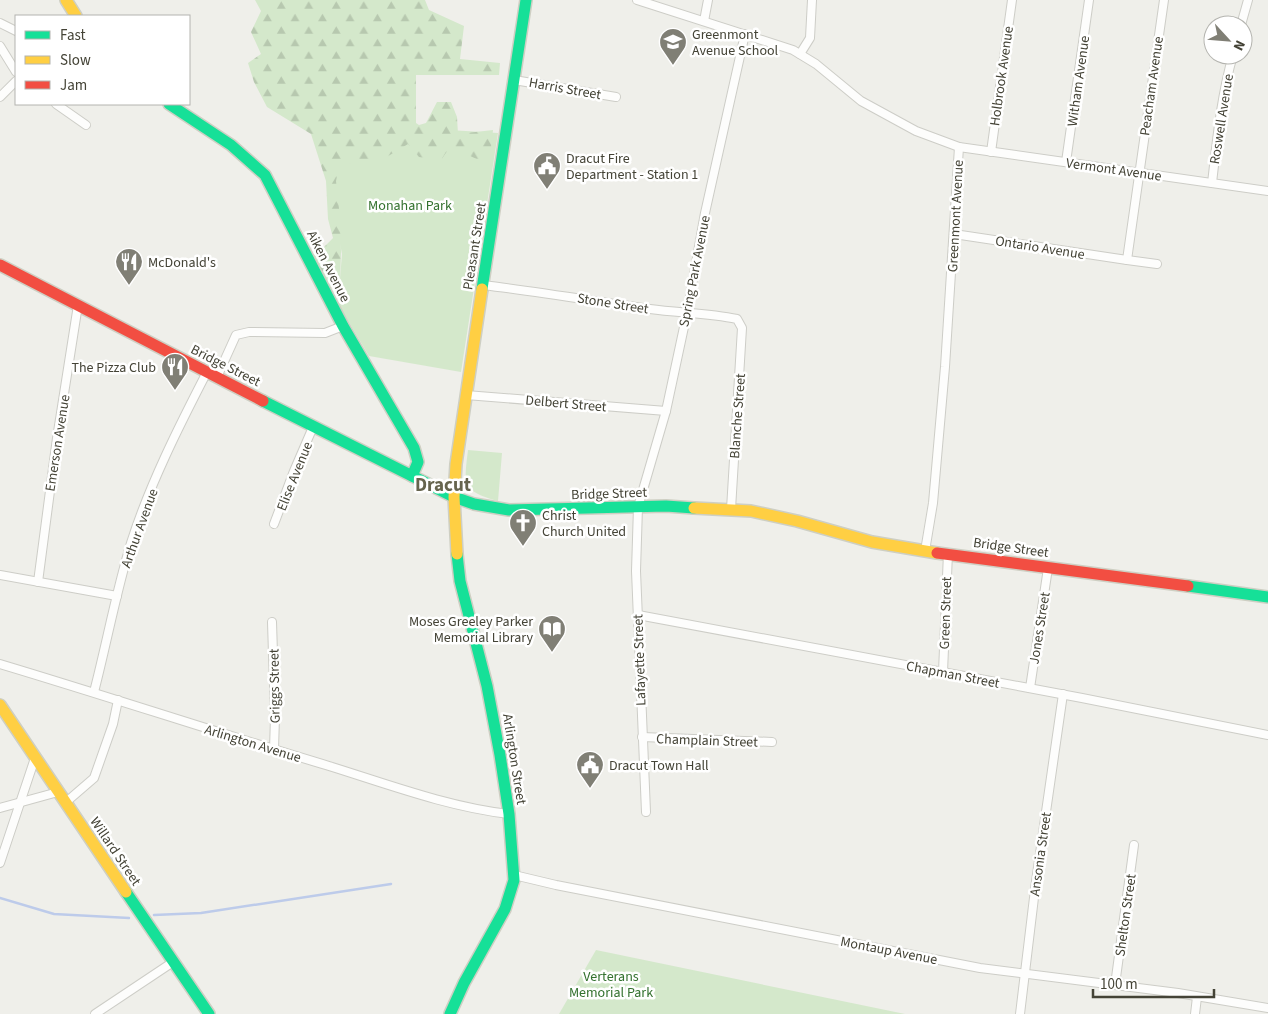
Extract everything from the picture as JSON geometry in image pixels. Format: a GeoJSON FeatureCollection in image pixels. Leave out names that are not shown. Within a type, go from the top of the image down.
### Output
{"type":"FeatureCollection","features":[{"type":"Feature","properties":{"kind":"main road"},"geometry":{"type":"LineString","coordinates":[[66,0],[75,15]]}},
{"type":"Feature","properties":{"kind":"main road","name":"Pleasant Street"},"geometry":{"type":"LineString","coordinates":[[454,497],[456,464],[526,0]]}},
{"type":"Feature","properties":{"kind":"main road","name":"Aiken Avenue"},"geometry":{"type":"LineString","coordinates":[[171,105],[235,146],[265,175],[342,326],[414,448],[418,462],[412,476]]}},
{"type":"Feature","properties":{"kind":"main road","name":"Bridge Street"},"geometry":{"type":"LineString","coordinates":[[0,265],[314,427],[454,497],[474,504],[509,510],[666,506],[731,509],[797,520],[872,542],[925,551],[1268,597]]}},
{"type":"Feature","properties":{"kind":"main road","name":"Arlington Street"},"geometry":{"type":"LineString","coordinates":[[450,1014],[464,983],[505,909],[514,880],[508,814],[487,686],[460,581],[455,538],[454,497]]}},
{"type":"Feature","properties":{"kind":"main road","name":"Willard Street"},"geometry":{"type":"LineString","coordinates":[[0,705],[209,1014]]}},
{"type":"Feature","properties":{"kind":"street","name":"Greenmont Avenue"},"geometry":{"type":"LineString","coordinates":[[637,0],[793,50],[816,64],[861,101],[916,131],[959,148],[936,474],[925,551]]}},
{"type":"Feature","properties":{"kind":"street"},"geometry":{"type":"LineString","coordinates":[[704,21],[708,0]]}},
{"type":"Feature","properties":{"kind":"street"},"geometry":{"type":"LineString","coordinates":[[800,54],[810,38],[812,0]]}},
{"type":"Feature","properties":{"kind":"street","name":"Holbrook Avenue"},"geometry":{"type":"LineString","coordinates":[[992,152],[1012,0]]}},
{"type":"Feature","properties":{"kind":"street","name":"Witham Avenue"},"geometry":{"type":"LineString","coordinates":[[1066,162],[1089,0]]}},
{"type":"Feature","properties":{"kind":"street","name":"Peacham Avenue"},"geometry":{"type":"LineString","coordinates":[[1139,173],[1164,0]]}},
{"type":"Feature","properties":{"kind":"street"},"geometry":{"type":"LineString","coordinates":[[1244,15],[1248,0]]}},
{"type":"Feature","properties":{"kind":"street"},"geometry":{"type":"LineString","coordinates":[[0,23],[15,30]]}},
{"type":"Feature","properties":{"kind":"street","name":"Spring Park Avenue"},"geometry":{"type":"LineString","coordinates":[[638,507],[666,411],[687,313],[705,214],[745,34]]}},
{"type":"Feature","properties":{"kind":"street"},"geometry":{"type":"LineString","coordinates":[[0,46],[15,70]]}},
{"type":"Feature","properties":{"kind":"street","name":"Roswell Avenue"},"geometry":{"type":"LineString","coordinates":[[1212,183],[1230,65]]}},
{"type":"Feature","properties":{"kind":"street","name":"Harris Street"},"geometry":{"type":"LineString","coordinates":[[514,80],[616,97]]}},
{"type":"Feature","properties":{"kind":"street"},"geometry":{"type":"LineString","coordinates":[[0,97],[15,82]]}},
{"type":"Feature","properties":{"kind":"street"},"geometry":{"type":"LineString","coordinates":[[57,105],[86,125]]}},
{"type":"Feature","properties":{"kind":"street","name":"Vermont Avenue"},"geometry":{"type":"LineString","coordinates":[[959,148],[1268,191]]}},
{"type":"Feature","properties":{"kind":"street"},"geometry":{"type":"LineString","coordinates":[[1127,260],[1139,173]]}},
{"type":"Feature","properties":{"kind":"street","name":"Ontario Avenue"},"geometry":{"type":"LineString","coordinates":[[954,234],[1157,264]]}},
{"type":"Feature","properties":{"kind":"street","name":"Stone Street"},"geometry":{"type":"LineString","coordinates":[[484,285],[545,292],[652,309],[715,314],[737,319],[739,323]]}},
{"type":"Feature","properties":{"kind":"street","name":"Emerson Avenue"},"geometry":{"type":"LineString","coordinates":[[38,582],[57,438],[78,305]]}},
{"type":"Feature","properties":{"kind":"street","name":"Blanche Street"},"geometry":{"type":"LineString","coordinates":[[731,509],[741,360],[742,328],[739,323]]}},
{"type":"Feature","properties":{"kind":"street","name":"Arthur Avenue"},"geometry":{"type":"LineString","coordinates":[[94,692],[132,541],[157,478],[178,428],[236,335],[249,332],[325,333],[342,326]]}},
{"type":"Feature","properties":{"kind":"street","name":"Delbert Street"},"geometry":{"type":"LineString","coordinates":[[466,395],[666,411]]}},
{"type":"Feature","properties":{"kind":"street","name":"Elise Avenue"},"geometry":{"type":"LineString","coordinates":[[274,524],[294,471],[314,427]]}},
{"type":"Feature","properties":{"kind":"street","name":"Lafayette Street"},"geometry":{"type":"LineString","coordinates":[[638,507],[636,571],[646,812]]}},
{"type":"Feature","properties":{"kind":"street","name":"Green Street"},"geometry":{"type":"LineString","coordinates":[[943,672],[948,553]]}},
{"type":"Feature","properties":{"kind":"street","name":"Jones Street"},"geometry":{"type":"LineString","coordinates":[[1030,688],[1048,568]]}},
{"type":"Feature","properties":{"kind":"street"},"geometry":{"type":"LineString","coordinates":[[0,575],[117,596]]}},
{"type":"Feature","properties":{"kind":"street","name":"Chapman Street"},"geometry":{"type":"LineString","coordinates":[[638,616],[1063,694],[1268,735]]}},
{"type":"Feature","properties":{"kind":"street","name":"Griggs Street"},"geometry":{"type":"LineString","coordinates":[[272,622],[275,716],[274,750]]}},
{"type":"Feature","properties":{"kind":"street","name":"Arlington Avenue"},"geometry":{"type":"LineString","coordinates":[[0,664],[274,750],[458,805],[508,814]]}},
{"type":"Feature","properties":{"kind":"street","name":"Ansonia Street"},"geometry":{"type":"LineString","coordinates":[[1020,1014],[1036,881],[1063,694]]}},
{"type":"Feature","properties":{"kind":"street"},"geometry":{"type":"LineString","coordinates":[[65,803],[94,778],[108,739],[118,700]]}},
{"type":"Feature","properties":{"kind":"street","name":"Champlain Street"},"geometry":{"type":"LineString","coordinates":[[642,737],[772,742]]}},
{"type":"Feature","properties":{"kind":"street"},"geometry":{"type":"LineString","coordinates":[[0,863],[35,758]]}},
{"type":"Feature","properties":{"kind":"street"},"geometry":{"type":"LineString","coordinates":[[0,808],[58,792]]}},
{"type":"Feature","properties":{"kind":"street","name":"Shelton Street"},"geometry":{"type":"LineString","coordinates":[[1115,985],[1134,845]]}},
{"type":"Feature","properties":{"kind":"street","name":"Montaup Avenue"},"geometry":{"type":"LineString","coordinates":[[514,875],[556,885],[980,968],[1198,996],[1268,1008]]}},
{"type":"Feature","properties":{"kind":"street"},"geometry":{"type":"LineString","coordinates":[[96,1014],[173,962]]}},
{"type":"Feature","properties":{"kind":"street"},"geometry":{"type":"LineString","coordinates":[[1195,1014],[1198,996]]}},
{"type":"Feature","properties":{"kind":"green space"},"geometry":{"type":"Polygon","coordinates":[[[255,0],[425,0],[429,10],[464,26],[460,59],[500,63],[499,75],[416,75],[416,123],[419,125],[426,123],[437,102],[451,102],[457,117],[458,134],[493,130],[491,148],[479,160],[450,147],[441,160],[419,157],[408,144],[385,158],[360,161],[339,167],[336,181],[340,218],[340,281],[333,290],[310,255],[318,253],[333,238],[328,219],[326,181],[311,134],[267,107],[254,82],[248,63],[261,54],[251,32],[261,11],[255,0]]]}},
{"type":"Feature","properties":{"kind":"green space","name":"Monahan Park"},"geometry":{"type":"Polygon","coordinates":[[[319,122],[498,133],[461,372],[369,356],[338,304],[342,254],[319,122]]]}},
{"type":"Feature","properties":{"kind":"green space"},"geometry":{"type":"Polygon","coordinates":[[[468,450],[502,453],[498,501],[477,494],[468,484],[466,471],[468,450]]]}},
{"type":"Feature","properties":{"kind":"green space","name":"Verterans Memorial Park"},"geometry":{"type":"Polygon","coordinates":[[[596,950],[905,1014],[559,1014],[596,950]]]}},
{"type":"Feature","properties":{"kind":"waterway"},"geometry":{"type":"LineString","coordinates":[[154,915],[201,913],[391,884]]}},
{"type":"Feature","properties":{"kind":"waterway"},"geometry":{"type":"LineString","coordinates":[[0,898],[54,914],[129,918]]}},
{"type":"Feature","properties":{"kind":"traffic: fast"},"geometry":{"type":"LineString","coordinates":[[482,289],[526,0]]}},
{"type":"Feature","properties":{"kind":"traffic: fast"},"geometry":{"type":"LineString","coordinates":[[171,105],[231,145],[265,175],[343,326],[414,448],[418,462],[412,476]]}},
{"type":"Feature","properties":{"kind":"traffic: fast"},"geometry":{"type":"LineString","coordinates":[[263,401],[454,497],[474,504],[509,510],[666,506],[694,508]]}},
{"type":"Feature","properties":{"kind":"traffic: fast"},"geometry":{"type":"LineString","coordinates":[[450,1014],[464,983],[505,909],[514,880],[509,814],[500,755],[487,686],[460,581],[457,554]]}},
{"type":"Feature","properties":{"kind":"traffic: fast"},"geometry":{"type":"LineString","coordinates":[[1188,586],[1268,597]]}},
{"type":"Feature","properties":{"kind":"traffic: fast"},"geometry":{"type":"LineString","coordinates":[[126,892],[209,1014]]}},
{"type":"Feature","properties":{"kind":"traffic: slow"},"geometry":{"type":"LineString","coordinates":[[66,0],[75,15]]}},
{"type":"Feature","properties":{"kind":"traffic: slow"},"geometry":{"type":"LineString","coordinates":[[457,554],[454,497],[456,464],[482,289]]}},
{"type":"Feature","properties":{"kind":"traffic: slow"},"geometry":{"type":"LineString","coordinates":[[694,508],[751,511],[797,521],[872,542],[937,553]]}},
{"type":"Feature","properties":{"kind":"traffic: slow"},"geometry":{"type":"LineString","coordinates":[[0,705],[126,892]]}},
{"type":"Feature","properties":{"kind":"traffic: jam"},"geometry":{"type":"LineString","coordinates":[[0,265],[263,401]]}},
{"type":"Feature","properties":{"kind":"traffic: jam"},"geometry":{"type":"LineString","coordinates":[[937,553],[1188,586]]}},
{"type":"Feature","properties":{"kind":"place","name":"Greenmont Avenue School"},"geometry":{"type":"Point","coordinates":[673,66]}},
{"type":"Feature","properties":{"kind":"place","name":"Dracut Fire Department - Station 1"},"geometry":{"type":"Point","coordinates":[547,190]}},
{"type":"Feature","properties":{"kind":"place","name":"McDonald's"},"geometry":{"type":"Point","coordinates":[129,286]}},
{"type":"Feature","properties":{"kind":"place","name":"The Pizza Club"},"geometry":{"type":"Point","coordinates":[175,391]}},
{"type":"Feature","properties":{"kind":"place","name":"Christ Church United"},"geometry":{"type":"Point","coordinates":[523,547]}},
{"type":"Feature","properties":{"kind":"place","name":"Moses Greeley Parker Memorial Library"},"geometry":{"type":"Point","coordinates":[552,653]}},
{"type":"Feature","properties":{"kind":"place","name":"Dracut Town Hall"},"geometry":{"type":"Point","coordinates":[590,789]}},
{"type":"Feature","properties":{"kind":"district","name":"Dracut"},"geometry":{"type":"Point","coordinates":[443,484]}}]}
